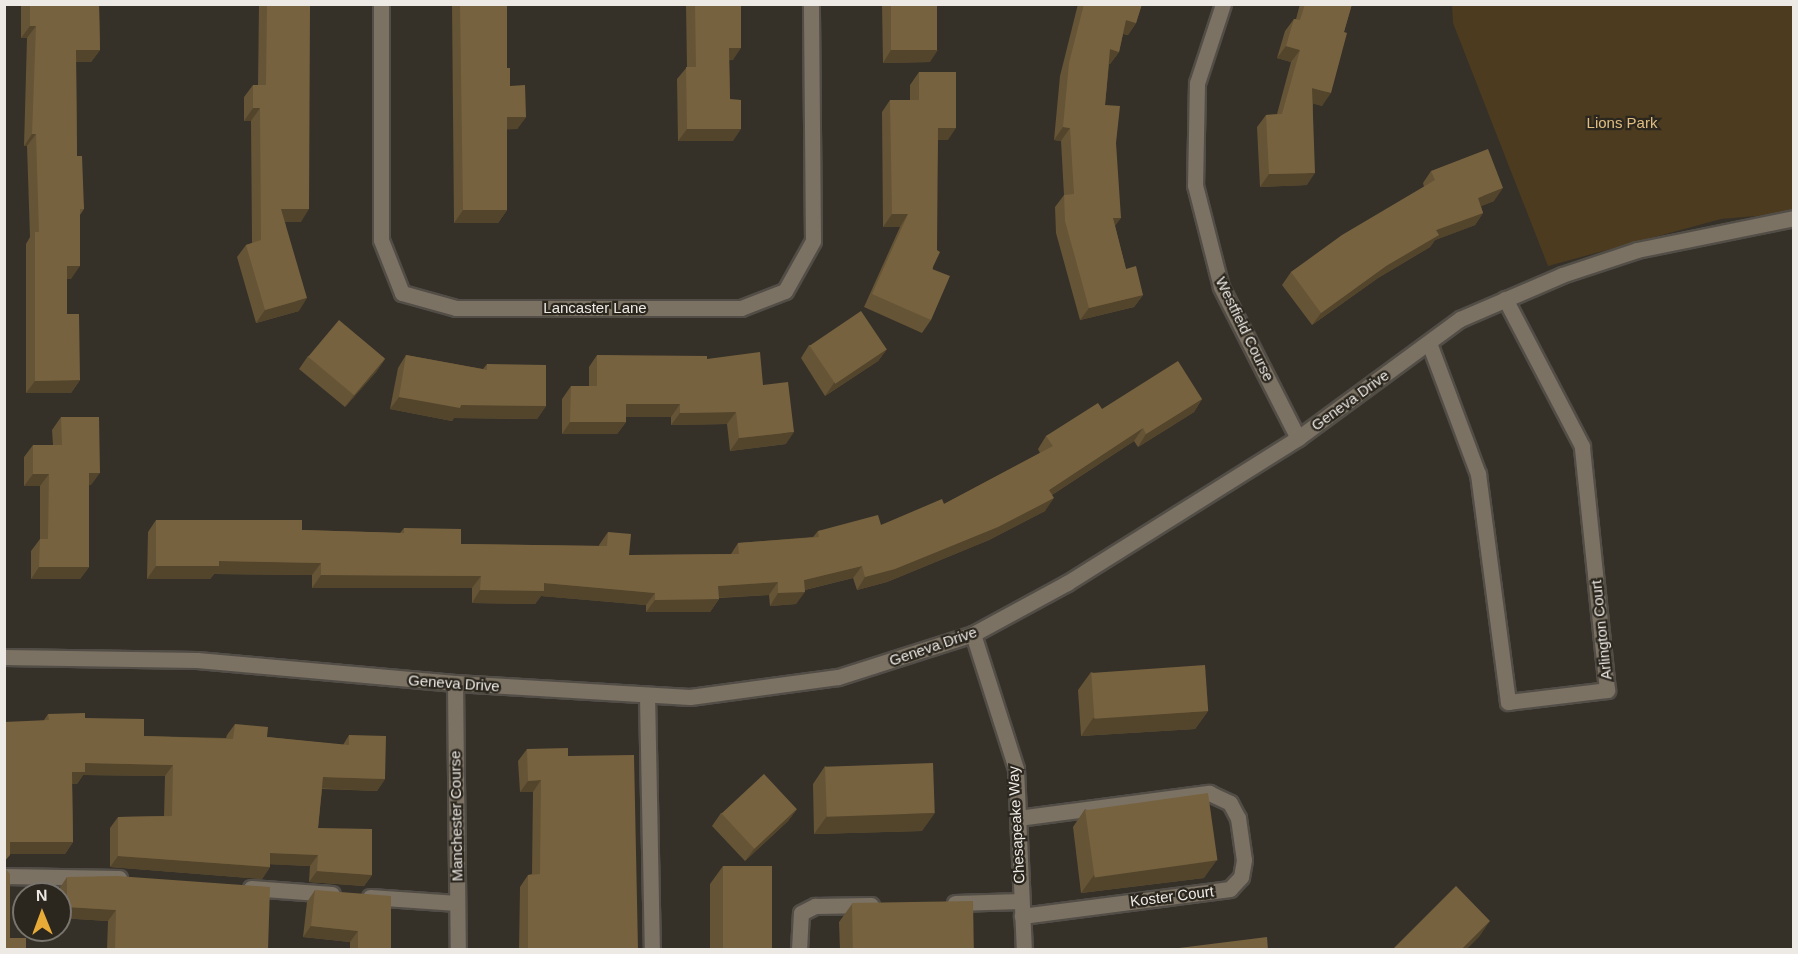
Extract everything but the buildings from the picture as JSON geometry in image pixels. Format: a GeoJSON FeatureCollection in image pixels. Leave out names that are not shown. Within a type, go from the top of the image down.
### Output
{"type":"FeatureCollection","features":[{"type":"Feature","properties":{"kind":"street","name":"Lancaster Lane"},"geometry":{"type":"LineString","coordinates":[[381,4],[381,240],[402,293],[456,308],[741,308],[785,291],[813,241],[811,4]]}},
{"type":"Feature","properties":{"kind":"street","name":"Westfield Course"},"geometry":{"type":"LineString","coordinates":[[1223,4],[1197,83],[1195,185],[1221,287],[1298,438]]}},
{"type":"Feature","properties":{"kind":"street","name":"Geneva Drive"},"geometry":{"type":"LineString","coordinates":[[4,657],[197,660],[455,683],[690,697],[838,677],[973,634],[1067,583],[1298,438],[1460,319],[1505,299],[1637,250],[1794,218]]}},
{"type":"Feature","properties":{"kind":"street","name":"Arlington Court"},"geometry":{"type":"LineString","coordinates":[[1429,343],[1478,474],[1508,702],[1607,690],[1582,446],[1505,299]]}},
{"type":"Feature","properties":{"kind":"street","name":"Chesapeake Way"},"geometry":{"type":"LineString","coordinates":[[973,634],[1016,769],[1024,950]]}},
{"type":"Feature","properties":{"kind":"street","name":"Manchester Course"},"geometry":{"type":"LineString","coordinates":[[455,683],[458,950]]}},
{"type":"Feature","properties":{"kind":"street"},"geometry":{"type":"LineString","coordinates":[[647,695],[652,950]]}},
{"type":"Feature","properties":{"kind":"street","name":"Koster Court"},"geometry":{"type":"LineString","coordinates":[[941,903],[1021,908],[1230,889],[1241,877],[1244,860],[1238,818],[1230,803],[1209,793],[1018,818]]}},
{"type":"Feature","properties":{"kind":"street"},"geometry":{"type":"LineString","coordinates":[[4,876],[79,875],[138,879]]}},
{"type":"Feature","properties":{"kind":"street"},"geometry":{"type":"LineString","coordinates":[[233,886],[457,903]]}},
{"type":"Feature","properties":{"kind":"street"},"geometry":{"type":"LineString","coordinates":[[799,950],[801,912],[815,906],[884,904]]}},
{"type":"Feature","properties":{"kind":"green space","name":"Lions Park"},"geometry":{"type":"Polygon","coordinates":[[[1452,5],[1793,5],[1793,213],[1721,219],[1548,266],[1453,23],[1452,5]]]}}]}
